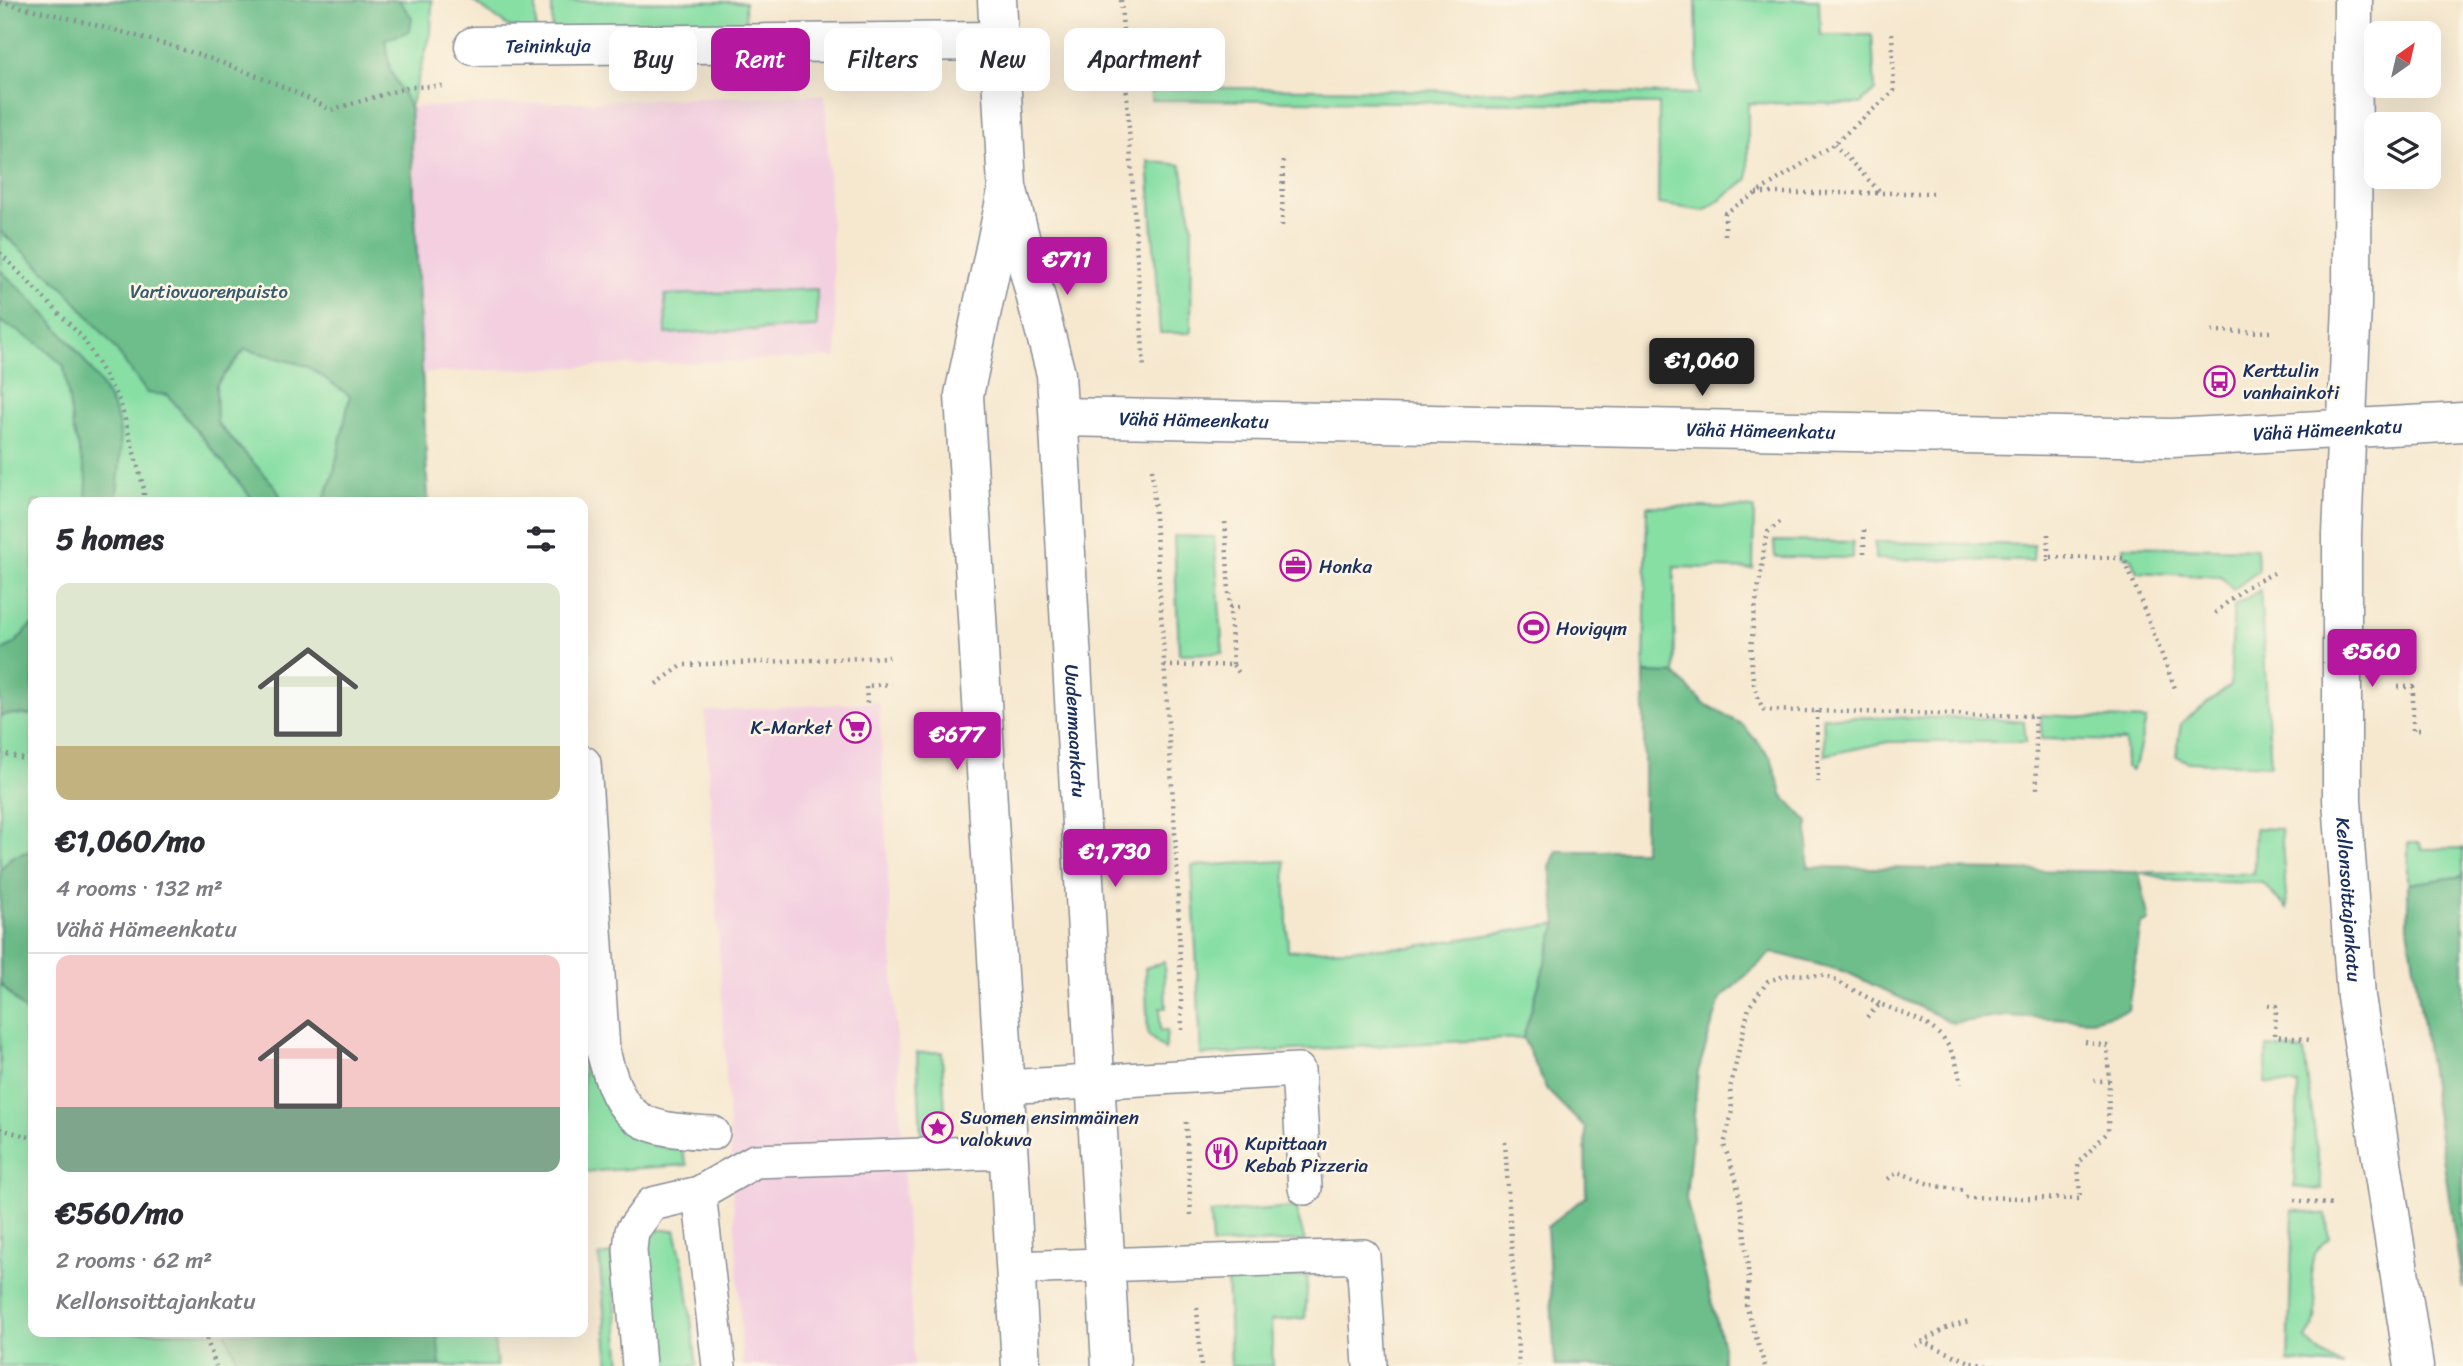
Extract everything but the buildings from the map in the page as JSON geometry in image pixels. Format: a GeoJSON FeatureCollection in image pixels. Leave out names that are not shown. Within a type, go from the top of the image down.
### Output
{"type":"FeatureCollection","features":[{"type":"Feature","properties":{"kind":"street","name":"Uudenmaankatu"},"geometry":{"type":"LineString","coordinates":[[997,0],[998,28]]}},
{"type":"Feature","properties":{"kind":"street","name":"Kellonsoittajankatu"},"geometry":{"type":"LineString","coordinates":[[2353,0],[2352,305],[2342,534],[2342,800],[2356,997],[2414,1366]]}},
{"type":"Feature","properties":{"kind":"street","name":"Teininkuja"},"geometry":{"type":"LineString","coordinates":[[474,46],[956,41]]}},
{"type":"Feature","properties":{"kind":"street","name":"Uudenmaankatu"},"geometry":{"type":"LineString","coordinates":[[1002,91],[1007,187],[1056,374],[1111,1366]]}},
{"type":"Feature","properties":{"kind":"street","name":"Uudenmaankatu"},"geometry":{"type":"LineString","coordinates":[[1007,187],[964,395],[1021,1366]]}},
{"type":"Feature","properties":{"kind":"street","name":"Vähä Hämeenkatu"},"geometry":{"type":"LineString","coordinates":[[1059,416],[2172,438],[2463,422]]}},
{"type":"Feature","properties":{"kind":"lane"},"geometry":{"type":"LineString","coordinates":[[588,824],[603,1051],[612,1088],[632,1114],[651,1127],[713,1133]]}},
{"type":"Feature","properties":{"kind":"lane"},"geometry":{"type":"LineString","coordinates":[[1003,1087],[1298,1070],[1305,1188]]}},
{"type":"Feature","properties":{"kind":"lane"},"geometry":{"type":"LineString","coordinates":[[639,1366],[629,1250],[632,1231],[652,1204],[699,1193],[755,1161],[1007,1152]]}},
{"type":"Feature","properties":{"kind":"lane"},"geometry":{"type":"LineString","coordinates":[[699,1193],[719,1366]]}},
{"type":"Feature","properties":{"kind":"lane"},"geometry":{"type":"LineString","coordinates":[[1014,1268],[1363,1256],[1370,1366]]}},
{"type":"Feature","properties":{"kind":"path"},"geometry":{"type":"LineString","coordinates":[[1121,0],[1143,352]]}},
{"type":"Feature","properties":{"kind":"path"},"geometry":{"type":"LineString","coordinates":[[0,2],[114,28],[276,81],[331,110],[409,88],[450,85]]}},
{"type":"Feature","properties":{"kind":"path"},"geometry":{"type":"LineString","coordinates":[[1725,235],[1725,213],[1834,145],[1894,91],[1892,32]]}},
{"type":"Feature","properties":{"kind":"path"},"geometry":{"type":"LineString","coordinates":[[1834,145],[1881,193]]}},
{"type":"Feature","properties":{"kind":"path"},"geometry":{"type":"LineString","coordinates":[[1282,226],[1283,160]]}},
{"type":"Feature","properties":{"kind":"path"},"geometry":{"type":"LineString","coordinates":[[1755,193],[1934,193]]}},
{"type":"Feature","properties":{"kind":"path"},"geometry":{"type":"LineString","coordinates":[[0,253],[82,338],[120,402],[144,497]]}},
{"type":"Feature","properties":{"kind":"path"},"geometry":{"type":"LineString","coordinates":[[2212,331],[2272,332]]}},
{"type":"Feature","properties":{"kind":"path"},"geometry":{"type":"LineString","coordinates":[[1156,510],[1177,865],[1193,1260],[1201,1366]]}},
{"type":"Feature","properties":{"kind":"path"},"geometry":{"type":"LineString","coordinates":[[1225,520],[1233,665],[1240,674]]}},
{"type":"Feature","properties":{"kind":"path"},"geometry":{"type":"LineString","coordinates":[[1780,522],[1768,532],[1765,541],[1752,633],[1754,694],[1764,710],[2035,716],[2038,789]]}},
{"type":"Feature","properties":{"kind":"path"},"geometry":{"type":"LineString","coordinates":[[1864,530],[1864,558]]}},
{"type":"Feature","properties":{"kind":"path"},"geometry":{"type":"LineString","coordinates":[[2048,533],[2048,559],[2123,558],[2175,688]]}},
{"type":"Feature","properties":{"kind":"path"},"geometry":{"type":"LineString","coordinates":[[2215,613],[2244,588],[2274,573]]}},
{"type":"Feature","properties":{"kind":"path"},"geometry":{"type":"LineString","coordinates":[[1230,607],[1242,607]]}},
{"type":"Feature","properties":{"kind":"path"},"geometry":{"type":"LineString","coordinates":[[656,684],[683,665],[889,657]]}},
{"type":"Feature","properties":{"kind":"path"},"geometry":{"type":"LineString","coordinates":[[1164,666],[1233,665]]}},
{"type":"Feature","properties":{"kind":"path"},"geometry":{"type":"LineString","coordinates":[[867,703],[866,685],[891,684]]}},
{"type":"Feature","properties":{"kind":"path"},"geometry":{"type":"LineString","coordinates":[[2398,687],[2413,687],[2413,730],[2420,730]]}},
{"type":"Feature","properties":{"kind":"path"},"geometry":{"type":"LineString","coordinates":[[1817,711],[1818,782]]}},
{"type":"Feature","properties":{"kind":"path"},"geometry":{"type":"LineString","coordinates":[[0,752],[28,760]]}},
{"type":"Feature","properties":{"kind":"path"},"geometry":{"type":"LineString","coordinates":[[1765,1366],[1746,1305],[1749,1279],[1743,1218],[1736,1179],[1724,1145],[1731,1111],[1730,1088],[1749,1007],[1768,981],[1791,974],[1827,976],[1880,1004],[1917,1019],[1944,1036],[1958,1066],[1961,1084]]}},
{"type":"Feature","properties":{"kind":"path"},"geometry":{"type":"LineString","coordinates":[[1867,1017],[1880,1004]]}},
{"type":"Feature","properties":{"kind":"path"},"geometry":{"type":"LineString","coordinates":[[2268,1005],[2276,1006],[2275,1036],[2310,1040]]}},
{"type":"Feature","properties":{"kind":"path"},"geometry":{"type":"LineString","coordinates":[[1888,1179],[1898,1172],[1965,1194],[2080,1199],[2078,1163],[2108,1132],[2107,1046],[2085,1042]]}},
{"type":"Feature","properties":{"kind":"path"},"geometry":{"type":"LineString","coordinates":[[2094,1081],[2109,1082]]}},
{"type":"Feature","properties":{"kind":"path"},"geometry":{"type":"LineString","coordinates":[[0,1129],[28,1137]]}},
{"type":"Feature","properties":{"kind":"path"},"geometry":{"type":"LineString","coordinates":[[1505,1142],[1519,1366]]}},
{"type":"Feature","properties":{"kind":"path"},"geometry":{"type":"LineString","coordinates":[[2294,1200],[2333,1205]]}},
{"type":"Feature","properties":{"kind":"path"},"geometry":{"type":"LineString","coordinates":[[1915,1346],[1969,1321]]}},
{"type":"Feature","properties":{"kind":"path"},"geometry":{"type":"LineString","coordinates":[[206,1337],[216,1366]]}},
{"type":"Feature","properties":{"kind":"path"},"geometry":{"type":"LineString","coordinates":[[1921,1341],[1972,1363],[1996,1366]]}},
{"type":"Feature","properties":{"kind":"shaded area"},"geometry":{"type":"Polygon","coordinates":[[[825,94],[837,357],[421,373],[410,107],[825,94]]]}},
{"type":"Feature","properties":{"kind":"shaded area"},"geometry":{"type":"Polygon","coordinates":[[[879,702],[914,1366],[743,1366],[705,711],[879,702]]]}},
{"type":"Feature","properties":{"kind":"green space","name":"Vartiovuorenpuisto"},"geometry":{"type":"Polygon","coordinates":[[[0,0],[432,0],[431,33],[410,107],[428,497],[28,497],[28,1337],[494,1337],[497,1366],[0,1366],[0,0]]]}},
{"type":"Feature","properties":{"kind":"green space","name":"Vartiovuorenpuisto"},"geometry":{"type":"Polygon","coordinates":[[[0,0],[399,0],[412,18],[410,31],[385,40],[390,70],[410,107],[428,497],[325,497],[333,476],[350,396],[307,366],[245,349],[216,385],[217,423],[274,485],[281,497],[250,497],[168,395],[147,393],[108,339],[64,288],[0,231],[0,0]]]}},
{"type":"Feature","properties":{"kind":"green space"},"geometry":{"type":"Polygon","coordinates":[[[471,0],[536,1],[536,36],[508,26],[471,0]]]}},
{"type":"Feature","properties":{"kind":"green space"},"geometry":{"type":"Polygon","coordinates":[[[1696,0],[1819,0],[1820,35],[1872,35],[1875,90],[1860,104],[1748,103],[1748,179],[1704,211],[1658,204],[1659,104],[1151,100],[1151,91],[1225,91],[1225,88],[1698,94],[1696,0]]]}},
{"type":"Feature","properties":{"kind":"green space"},"geometry":{"type":"Polygon","coordinates":[[[552,1],[745,2],[746,28],[711,28],[711,35],[697,35],[697,28],[609,28],[609,34],[552,34],[552,1]]]}},
{"type":"Feature","properties":{"kind":"green space"},"geometry":{"type":"Polygon","coordinates":[[[1148,161],[1181,165],[1192,225],[1191,333],[1160,333],[1148,161]]]}},
{"type":"Feature","properties":{"kind":"green space"},"geometry":{"type":"Polygon","coordinates":[[[0,270],[52,321],[102,386],[119,427],[120,464],[117,497],[86,497],[87,480],[73,428],[64,366],[39,344],[0,321],[0,270]]]}},
{"type":"Feature","properties":{"kind":"green space"},"geometry":{"type":"Polygon","coordinates":[[[817,289],[817,327],[666,334],[665,295],[817,289]]]}},
{"type":"Feature","properties":{"kind":"green space"},"geometry":{"type":"Polygon","coordinates":[[[1647,506],[1754,508],[1753,569],[1674,567],[1675,674],[1644,673],[1647,506]]]}},
{"type":"Feature","properties":{"kind":"green space"},"geometry":{"type":"Polygon","coordinates":[[[1174,536],[1214,537],[1223,653],[1179,654],[1174,536]]]}},
{"type":"Feature","properties":{"kind":"green space"},"geometry":{"type":"Polygon","coordinates":[[[1774,541],[1853,542],[1853,558],[1775,557],[1774,541]]]}},
{"type":"Feature","properties":{"kind":"green space"},"geometry":{"type":"Polygon","coordinates":[[[1875,542],[2034,545],[2033,561],[1875,559],[1875,542]]]}},
{"type":"Feature","properties":{"kind":"green space"},"geometry":{"type":"Polygon","coordinates":[[[2123,546],[2257,549],[2258,571],[2233,590],[2221,577],[2137,572],[2131,558],[2123,556],[2123,546]]]}},
{"type":"Feature","properties":{"kind":"green space"},"geometry":{"type":"Polygon","coordinates":[[[2260,590],[2271,765],[2188,762],[2176,756],[2181,723],[2230,686],[2234,606],[2260,590]]]}},
{"type":"Feature","properties":{"kind":"green space"},"geometry":{"type":"Polygon","coordinates":[[[28,629],[28,715],[7,714],[0,717],[0,651],[14,644],[28,629]]]}},
{"type":"Feature","properties":{"kind":"green space"},"geometry":{"type":"Polygon","coordinates":[[[1644,673],[1675,674],[1703,703],[1743,725],[1771,758],[1783,796],[1808,822],[1808,867],[2139,872],[2149,921],[2141,924],[2128,1010],[2092,1020],[2007,1016],[1953,1023],[1846,972],[1772,952],[1720,999],[1698,1072],[1686,1199],[1723,1346],[1723,1366],[1555,1366],[1547,1227],[1586,1196],[1585,1128],[1547,1090],[1523,1038],[1557,924],[1550,866],[1557,851],[1644,851],[1644,673]]]}},
{"type":"Feature","properties":{"kind":"green space"},"geometry":{"type":"Polygon","coordinates":[[[2041,715],[2146,720],[2136,763],[2131,770],[2126,767],[2125,741],[2041,739],[2041,715]]]}},
{"type":"Feature","properties":{"kind":"green space"},"geometry":{"type":"Polygon","coordinates":[[[1823,717],[1980,718],[2024,722],[2026,742],[1888,742],[1825,755],[1823,717]]]}},
{"type":"Feature","properties":{"kind":"green space"},"geometry":{"type":"Polygon","coordinates":[[[2255,828],[2281,829],[2287,909],[2263,883],[2176,881],[2139,872],[2254,874],[2255,828]]]}},
{"type":"Feature","properties":{"kind":"green space"},"geometry":{"type":"Polygon","coordinates":[[[2408,843],[2420,843],[2421,849],[2463,848],[2463,876],[2408,884],[2408,843]]]}},
{"type":"Feature","properties":{"kind":"green space"},"geometry":{"type":"Polygon","coordinates":[[[28,852],[28,1014],[0,983],[0,870],[11,857],[28,852]]]}},
{"type":"Feature","properties":{"kind":"green space"},"geometry":{"type":"Polygon","coordinates":[[[1285,861],[1288,951],[1410,947],[1557,924],[1523,1038],[1201,1055],[1192,866],[1285,861]]]}},
{"type":"Feature","properties":{"kind":"green space"},"geometry":{"type":"Polygon","coordinates":[[[2463,876],[2463,1289],[2408,927],[2408,884],[2463,876]]]}},
{"type":"Feature","properties":{"kind":"green space"},"geometry":{"type":"Polygon","coordinates":[[[1164,962],[1166,1008],[1160,1008],[1160,1031],[1167,1031],[1165,1050],[1148,1035],[1145,968],[1164,962]]]}},
{"type":"Feature","properties":{"kind":"green space"},"geometry":{"type":"Polygon","coordinates":[[[2267,1047],[2304,1051],[2322,1190],[2294,1187],[2298,1085],[2265,1083],[2267,1047]]]}},
{"type":"Feature","properties":{"kind":"green space"},"geometry":{"type":"Polygon","coordinates":[[[942,1052],[946,1134],[921,1135],[917,1053],[942,1052]]]}},
{"type":"Feature","properties":{"kind":"green space"},"geometry":{"type":"Polygon","coordinates":[[[588,1054],[596,1054],[603,1095],[608,1111],[616,1123],[641,1141],[682,1150],[687,1165],[588,1172],[588,1054]]]}},
{"type":"Feature","properties":{"kind":"green space"},"geometry":{"type":"Polygon","coordinates":[[[1295,1207],[1305,1241],[1212,1245],[1210,1213],[1295,1207]]]}},
{"type":"Feature","properties":{"kind":"green space"},"geometry":{"type":"Polygon","coordinates":[[[2293,1210],[2326,1215],[2329,1238],[2313,1258],[2312,1279],[2316,1312],[2306,1339],[2321,1354],[2343,1366],[2288,1362],[2293,1210]]]}},
{"type":"Feature","properties":{"kind":"green space"},"geometry":{"type":"Polygon","coordinates":[[[659,1230],[675,1230],[685,1273],[697,1366],[654,1366],[647,1241],[659,1230]]]}},
{"type":"Feature","properties":{"kind":"green space"},"geometry":{"type":"Polygon","coordinates":[[[611,1254],[621,1366],[609,1366],[599,1256],[611,1254]]]}},
{"type":"Feature","properties":{"kind":"green space"},"geometry":{"type":"Polygon","coordinates":[[[1308,1276],[1305,1318],[1271,1321],[1273,1366],[1231,1366],[1227,1278],[1308,1276]]]}},
{"type":"Feature","properties":{"kind":"green space"},"geometry":{"type":"Polygon","coordinates":[[[227,1337],[437,1337],[440,1366],[240,1366],[227,1337]]]}},
{"type":"Feature","properties":{"kind":"place","name":"Kerttulin vanhainkoti"},"geometry":{"type":"Point","coordinates":[2220,381]}},
{"type":"Feature","properties":{"kind":"place","name":"Honka"},"geometry":{"type":"Point","coordinates":[1296,566]}},
{"type":"Feature","properties":{"kind":"place","name":"Hovigym"},"geometry":{"type":"Point","coordinates":[1533,628]}},
{"type":"Feature","properties":{"kind":"place","name":"K-Market"},"geometry":{"type":"Point","coordinates":[855,727]}},
{"type":"Feature","properties":{"kind":"place","name":"Suomen ensimmäinen valokuva"},"geometry":{"type":"Point","coordinates":[937,1128]}},
{"type":"Feature","properties":{"kind":"place","name":"Kupittaan Kebab Pizzeria"},"geometry":{"type":"Point","coordinates":[1222,1154]}}]}
